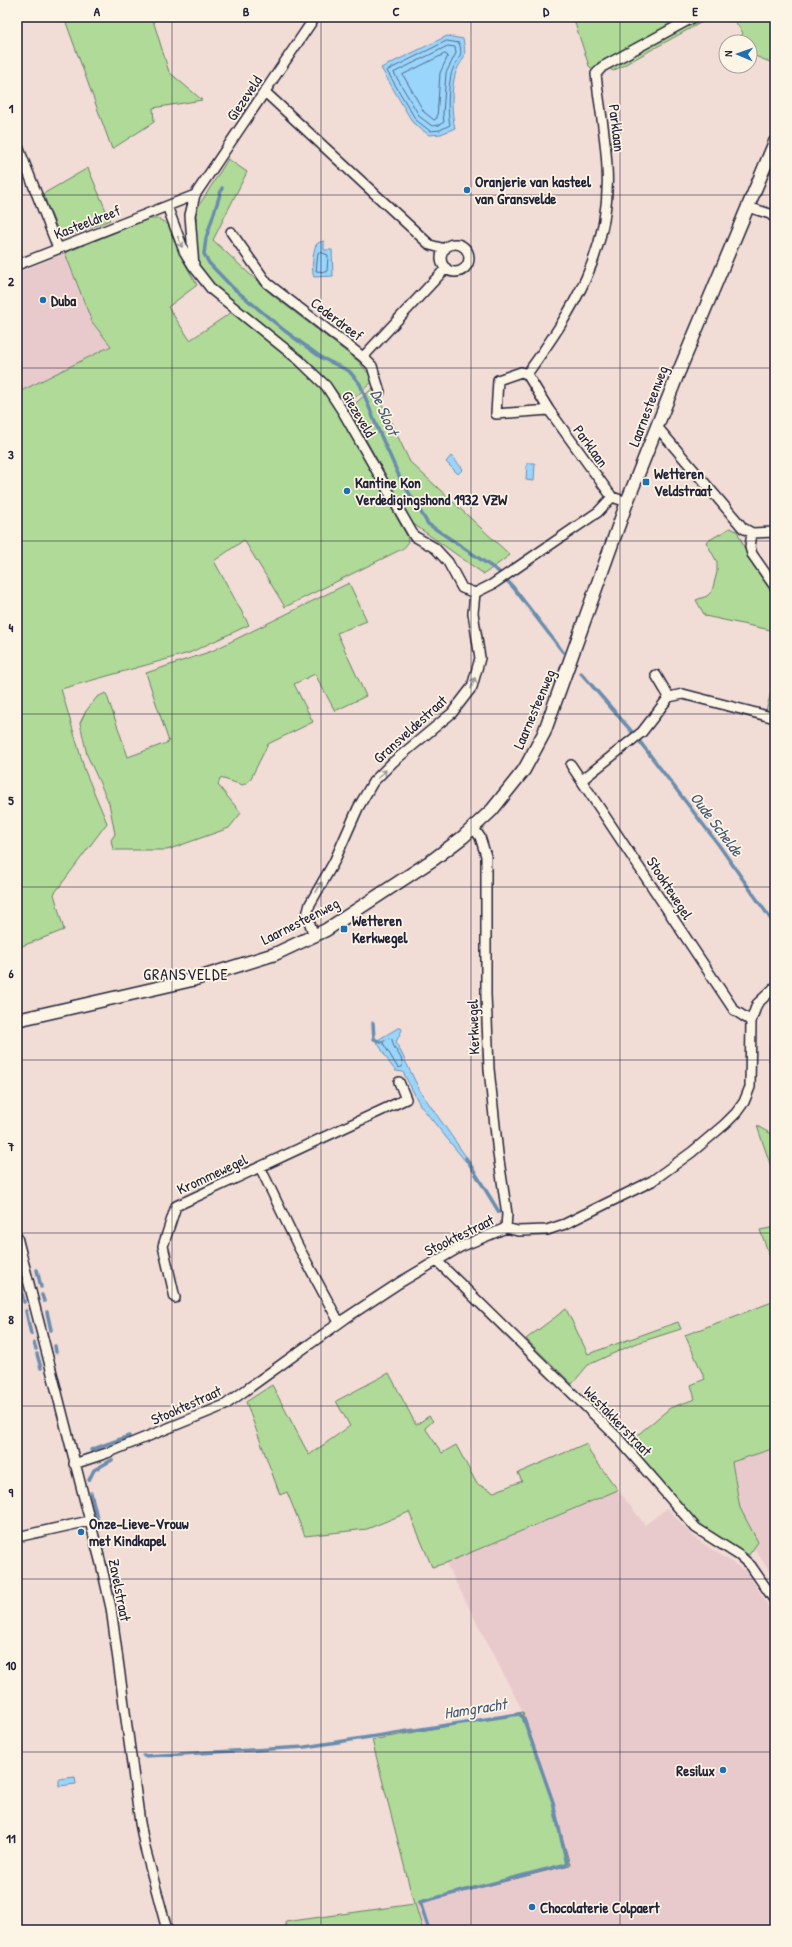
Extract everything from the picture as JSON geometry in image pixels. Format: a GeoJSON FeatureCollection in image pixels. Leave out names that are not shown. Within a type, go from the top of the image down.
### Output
{"type":"FeatureCollection","features":[{"type":"Feature","properties":{"kind":"street","name":"Giezeveld"},"geometry":{"type":"LineString","coordinates":[[194,267],[190,215],[195,194],[315,17]]}},
{"type":"Feature","properties":{"kind":"street","name":"Parklaan"},"geometry":{"type":"LineString","coordinates":[[612,497],[548,410],[527,374],[558,331],[582,289],[595,258],[605,221],[608,168],[596,74],[602,67],[694,17]]}},
{"type":"Feature","properties":{"kind":"street"},"geometry":{"type":"LineString","coordinates":[[265,92],[430,245],[445,249]]}},
{"type":"Feature","properties":{"kind":"street","name":"Laarnesteenweg"},"geometry":{"type":"LineString","coordinates":[[17,1020],[205,976],[269,956],[314,936],[434,859],[492,810],[524,770],[544,734],[627,502],[658,428],[677,376],[775,142]]}},
{"type":"Feature","properties":{"kind":"street"},"geometry":{"type":"LineString","coordinates":[[17,144],[58,248]]}},
{"type":"Feature","properties":{"kind":"street"},"geometry":{"type":"LineString","coordinates":[[166,206],[195,194]]}},
{"type":"Feature","properties":{"kind":"street","name":"Giezeveld"},"geometry":{"type":"LineString","coordinates":[[166,206],[184,251],[194,267],[212,290],[299,360],[326,386],[343,412],[414,536],[435,548],[448,562],[462,588],[475,593]]}},
{"type":"Feature","properties":{"kind":"street","name":"Kasteeldreef"},"geometry":{"type":"LineString","coordinates":[[17,265],[166,206]]}},
{"type":"Feature","properties":{"kind":"street"},"geometry":{"type":"LineString","coordinates":[[748,207],[770,214],[775,218]]}},
{"type":"Feature","properties":{"kind":"street","name":"Cederdreef"},"geometry":{"type":"LineString","coordinates":[[231,232],[268,283],[363,357],[446,268]]}},
{"type":"Feature","properties":{"kind":"street"},"geometry":{"type":"LineString","coordinates":[[453,244],[463,246],[469,255],[469,260],[465,268],[458,272],[453,272],[446,268],[442,260],[445,249],[453,244]]}},
{"type":"Feature","properties":{"kind":"street","name":"Giezeveld"},"geometry":{"type":"LineString","coordinates":[[363,357],[372,366],[380,392]]}},
{"type":"Feature","properties":{"kind":"street"},"geometry":{"type":"LineString","coordinates":[[527,374],[521,372],[498,380],[496,414],[548,410]]}},
{"type":"Feature","properties":{"kind":"street"},"geometry":{"type":"LineString","coordinates":[[658,428],[743,528],[752,533],[764,534],[775,532]]}},
{"type":"Feature","properties":{"kind":"street"},"geometry":{"type":"LineString","coordinates":[[475,593],[498,581],[598,512],[612,497],[627,502]]}},
{"type":"Feature","properties":{"kind":"street"},"geometry":{"type":"LineString","coordinates":[[752,533],[750,547],[752,554],[775,587]]}},
{"type":"Feature","properties":{"kind":"street","name":"Gransveldestraat"},"geometry":{"type":"LineString","coordinates":[[314,936],[308,915],[310,904],[334,862],[358,808],[373,782],[393,762],[452,713],[472,687],[480,658],[473,613],[475,593]]}},
{"type":"Feature","properties":{"kind":"street"},"geometry":{"type":"LineString","coordinates":[[656,674],[670,697]]}},
{"type":"Feature","properties":{"kind":"street"},"geometry":{"type":"LineString","coordinates":[[582,780],[642,732],[670,697],[683,694],[775,718]]}},
{"type":"Feature","properties":{"kind":"street","name":"Stooktewegel"},"geometry":{"type":"LineString","coordinates":[[571,765],[734,1010],[751,1021]]}},
{"type":"Feature","properties":{"kind":"street","name":"Kerkwegel"},"geometry":{"type":"LineString","coordinates":[[473,827],[480,837],[486,856],[486,995],[489,1068],[498,1154],[507,1214],[506,1228]]}},
{"type":"Feature","properties":{"kind":"street","name":"Stooktestraat"},"geometry":{"type":"LineString","coordinates":[[74,1464],[107,1453],[225,1405],[339,1322],[460,1248],[506,1228],[518,1232],[547,1230],[565,1224],[652,1182],[698,1148],[736,1113],[744,1102],[750,1087],[751,1021],[757,1004],[775,987]]}},
{"type":"Feature","properties":{"kind":"street","name":"Krommewegel"},"geometry":{"type":"LineString","coordinates":[[175,1298],[163,1246],[176,1206],[406,1099],[399,1082]]}},
{"type":"Feature","properties":{"kind":"street","name":"Krommewegel"},"geometry":{"type":"LineString","coordinates":[[260,1167],[298,1246],[339,1322]]}},
{"type":"Feature","properties":{"kind":"street","name":"Zavelstraat"},"geometry":{"type":"LineString","coordinates":[[17,1237],[111,1608],[145,1848],[167,1930]]}},
{"type":"Feature","properties":{"kind":"street","name":"Westakkerstraat"},"geometry":{"type":"LineString","coordinates":[[437,1261],[617,1437],[696,1528],[740,1556],[752,1566],[775,1601]]}},
{"type":"Feature","properties":{"kind":"street"},"geometry":{"type":"LineString","coordinates":[[17,1537],[89,1521]]}},
{"type":"Feature","properties":{"kind":"shaded area"},"geometry":{"type":"Polygon","coordinates":[[[65,253],[92,322],[111,346],[17,393],[17,273],[65,253]]]}},
{"type":"Feature","properties":{"kind":"shaded area"},"geometry":{"type":"Polygon","coordinates":[[[775,1448],[775,1579],[754,1548],[758,1542],[740,1508],[732,1462],[775,1448]]]}},
{"type":"Feature","properties":{"kind":"shaded area"},"geometry":{"type":"Polygon","coordinates":[[[618,1490],[645,1525],[667,1508],[696,1539],[748,1573],[775,1617],[775,1930],[423,1930],[415,1905],[569,1864],[555,1811],[523,1712],[446,1563],[618,1490]]]}},
{"type":"Feature","properties":{"kind":"green space"},"geometry":{"type":"Polygon","coordinates":[[[64,17],[152,17],[169,72],[202,100],[153,108],[154,122],[112,149],[64,17]]]}},
{"type":"Feature","properties":{"kind":"green space"},"geometry":{"type":"Polygon","coordinates":[[[573,17],[711,17],[613,71],[602,63],[591,68],[589,66],[573,17]]]}},
{"type":"Feature","properties":{"kind":"green space"},"geometry":{"type":"Polygon","coordinates":[[[732,17],[775,17],[775,64],[758,57],[758,34],[743,33],[732,17]]]}},
{"type":"Feature","properties":{"kind":"green space"},"geometry":{"type":"Polygon","coordinates":[[[228,159],[247,172],[213,240],[271,294],[358,361],[374,380],[347,405],[330,383],[303,357],[215,287],[200,270],[194,238],[198,207],[228,159]]]}},
{"type":"Feature","properties":{"kind":"green space"},"geometry":{"type":"Polygon","coordinates":[[[88,168],[110,220],[66,237],[59,233],[43,194],[88,168]]]}},
{"type":"Feature","properties":{"kind":"green space"},"geometry":{"type":"Polygon","coordinates":[[[148,219],[158,219],[168,224],[180,255],[197,285],[168,307],[190,340],[232,312],[296,363],[322,389],[339,414],[407,536],[408,543],[400,550],[285,607],[244,540],[214,561],[249,625],[189,653],[61,689],[85,771],[107,823],[54,894],[64,930],[17,948],[17,393],[111,346],[92,322],[65,253],[148,219]]]}},
{"type":"Feature","properties":{"kind":"green space"},"geometry":{"type":"Polygon","coordinates":[[[374,387],[410,462],[510,555],[484,574],[412,523],[349,409],[374,387]]]}},
{"type":"Feature","properties":{"kind":"green space"},"geometry":{"type":"Polygon","coordinates":[[[730,528],[737,531],[747,554],[775,594],[775,631],[705,616],[696,600],[707,596],[712,591],[717,572],[717,562],[706,542],[730,528]]]}},
{"type":"Feature","properties":{"kind":"green space"},"geometry":{"type":"Polygon","coordinates":[[[349,583],[367,621],[337,633],[366,696],[335,711],[315,674],[294,684],[313,722],[268,744],[250,780],[243,785],[220,778],[218,785],[241,813],[229,828],[167,850],[113,850],[111,840],[115,834],[109,803],[87,755],[80,723],[86,711],[97,697],[106,693],[128,757],[169,742],[146,673],[212,651],[349,583]]]}},
{"type":"Feature","properties":{"kind":"green space"},"geometry":{"type":"Polygon","coordinates":[[[775,676],[775,713],[766,711],[775,676]]]}},
{"type":"Feature","properties":{"kind":"green space"},"geometry":{"type":"Polygon","coordinates":[[[770,1043],[775,1043],[775,1063],[769,1061],[770,1043]]]}},
{"type":"Feature","properties":{"kind":"green space"},"geometry":{"type":"Polygon","coordinates":[[[757,1126],[775,1136],[775,1178],[757,1126]]]}},
{"type":"Feature","properties":{"kind":"green space"},"geometry":{"type":"Polygon","coordinates":[[[775,1227],[775,1270],[760,1230],[775,1227]]]}},
{"type":"Feature","properties":{"kind":"green space"},"geometry":{"type":"Polygon","coordinates":[[[775,1301],[775,1448],[732,1462],[740,1508],[758,1542],[749,1555],[699,1525],[629,1442],[670,1408],[695,1399],[691,1385],[705,1379],[685,1335],[775,1301]]]}},
{"type":"Feature","properties":{"kind":"green space"},"geometry":{"type":"Polygon","coordinates":[[[566,1309],[588,1354],[678,1322],[681,1329],[634,1344],[588,1365],[572,1384],[526,1339],[566,1309]]]}},
{"type":"Feature","properties":{"kind":"green space"},"geometry":{"type":"Polygon","coordinates":[[[389,1373],[416,1425],[429,1416],[433,1421],[425,1428],[442,1453],[456,1445],[477,1484],[494,1492],[522,1481],[518,1473],[587,1443],[590,1453],[618,1490],[446,1563],[432,1567],[409,1512],[367,1529],[305,1536],[287,1492],[280,1495],[246,1402],[272,1385],[309,1455],[350,1426],[336,1401],[389,1373]]]}},
{"type":"Feature","properties":{"kind":"green space"},"geometry":{"type":"Polygon","coordinates":[[[523,1712],[555,1811],[570,1865],[415,1904],[423,1930],[286,1930],[285,1922],[414,1904],[372,1740],[523,1712]]]}},
{"type":"Feature","properties":{"kind":"water"},"geometry":{"type":"Polygon","coordinates":[[[447,36],[463,39],[465,52],[455,75],[452,94],[452,109],[455,128],[441,134],[429,135],[413,123],[381,68],[447,36]]]}},
{"type":"Feature","properties":{"kind":"water"},"geometry":{"type":"Polygon","coordinates":[[[324,241],[324,250],[332,250],[333,276],[314,277],[313,256],[315,248],[318,243],[324,241]]]}},
{"type":"Feature","properties":{"kind":"water"},"geometry":{"type":"Polygon","coordinates":[[[451,456],[463,469],[458,474],[446,462],[451,456]]]}},
{"type":"Feature","properties":{"kind":"water"},"geometry":{"type":"Polygon","coordinates":[[[527,463],[535,463],[534,481],[526,480],[527,463]]]}},
{"type":"Feature","properties":{"kind":"water"},"geometry":{"type":"Polygon","coordinates":[[[398,1028],[401,1028],[402,1030],[396,1042],[420,1091],[469,1161],[466,1162],[420,1105],[403,1072],[396,1071],[393,1068],[376,1041],[398,1028]]]}},
{"type":"Feature","properties":{"kind":"water"},"geometry":{"type":"Polygon","coordinates":[[[75,1777],[76,1784],[59,1786],[59,1779],[75,1777]]]}},
{"type":"Feature","properties":{"kind":"waterway","name":"De Sloot"},"geometry":{"type":"LineString","coordinates":[[222,188],[206,238],[204,254],[209,263],[232,287],[285,331],[322,358],[349,371],[360,384],[400,478],[428,524],[498,571],[513,587],[563,652]]}},
{"type":"Feature","properties":{"kind":"waterway","name":"Oude Schelde"},"geometry":{"type":"LineString","coordinates":[[581,673],[633,733]]}},
{"type":"Feature","properties":{"kind":"waterway","name":"Oude Schelde"},"geometry":{"type":"LineString","coordinates":[[637,738],[718,844],[775,925]]}},
{"type":"Feature","properties":{"kind":"waterway"},"geometry":{"type":"LineString","coordinates":[[373,1023],[374,1039],[381,1042]]}},
{"type":"Feature","properties":{"kind":"waterway"},"geometry":{"type":"LineString","coordinates":[[466,1158],[499,1212]]}},
{"type":"Feature","properties":{"kind":"waterway"},"geometry":{"type":"LineString","coordinates":[[37,1270],[41,1287]]}},
{"type":"Feature","properties":{"kind":"waterway"},"geometry":{"type":"LineString","coordinates":[[22,1294],[24,1302]]}},
{"type":"Feature","properties":{"kind":"waterway"},"geometry":{"type":"LineString","coordinates":[[42,1295],[44,1301]]}},
{"type":"Feature","properties":{"kind":"waterway"},"geometry":{"type":"LineString","coordinates":[[26,1311],[31,1334]]}},
{"type":"Feature","properties":{"kind":"waterway"},"geometry":{"type":"LineString","coordinates":[[47,1312],[51,1330]]}},
{"type":"Feature","properties":{"kind":"waterway"},"geometry":{"type":"LineString","coordinates":[[34,1343],[36,1349]]}},
{"type":"Feature","properties":{"kind":"waterway"},"geometry":{"type":"LineString","coordinates":[[55,1346],[56,1352]]}},
{"type":"Feature","properties":{"kind":"waterway"},"geometry":{"type":"LineString","coordinates":[[37,1354],[41,1368]]}},
{"type":"Feature","properties":{"kind":"waterway"},"geometry":{"type":"LineString","coordinates":[[91,1450],[129,1436]]}},
{"type":"Feature","properties":{"kind":"waterway"},"geometry":{"type":"LineString","coordinates":[[89,1480],[94,1470],[112,1460]]}},
{"type":"Feature","properties":{"kind":"waterway"},"geometry":{"type":"LineString","coordinates":[[91,1493],[99,1526]]}},
{"type":"Feature","properties":{"kind":"waterway","name":"Hamgracht"},"geometry":{"type":"LineString","coordinates":[[144,1756],[305,1747],[519,1714],[523,1717],[553,1802],[567,1864],[420,1902],[429,1930]]}},
{"type":"Feature","properties":{"kind":"place","name":"Oranjerie van kasteel van Gransvelde"},"geometry":{"type":"Point","coordinates":[467,190]}},
{"type":"Feature","properties":{"kind":"place","name":"Duba"},"geometry":{"type":"Point","coordinates":[43,300]}},
{"type":"Feature","properties":{"kind":"place","name":"Wetteren Veldstraat"},"geometry":{"type":"Point","coordinates":[646,482]}},
{"type":"Feature","properties":{"kind":"place","name":"Kantine Kon Verdedigingshond 1932 VZW"},"geometry":{"type":"Point","coordinates":[347,491]}},
{"type":"Feature","properties":{"kind":"place","name":"Wetteren Kerkwegel"},"geometry":{"type":"Point","coordinates":[344,929]}},
{"type":"Feature","properties":{"kind":"place","name":"Onze-Lieve-Vrouw met Kindkapel"},"geometry":{"type":"Point","coordinates":[81,1532]}},
{"type":"Feature","properties":{"kind":"place","name":"Resilux"},"geometry":{"type":"Point","coordinates":[723,1770]}},
{"type":"Feature","properties":{"kind":"place","name":"Chocolaterie Colpaert"},"geometry":{"type":"Point","coordinates":[532,1907]}},
{"type":"Feature","properties":{"kind":"district","name":"GRANSVELDE"},"geometry":{"type":"Point","coordinates":[186,974]}}]}
